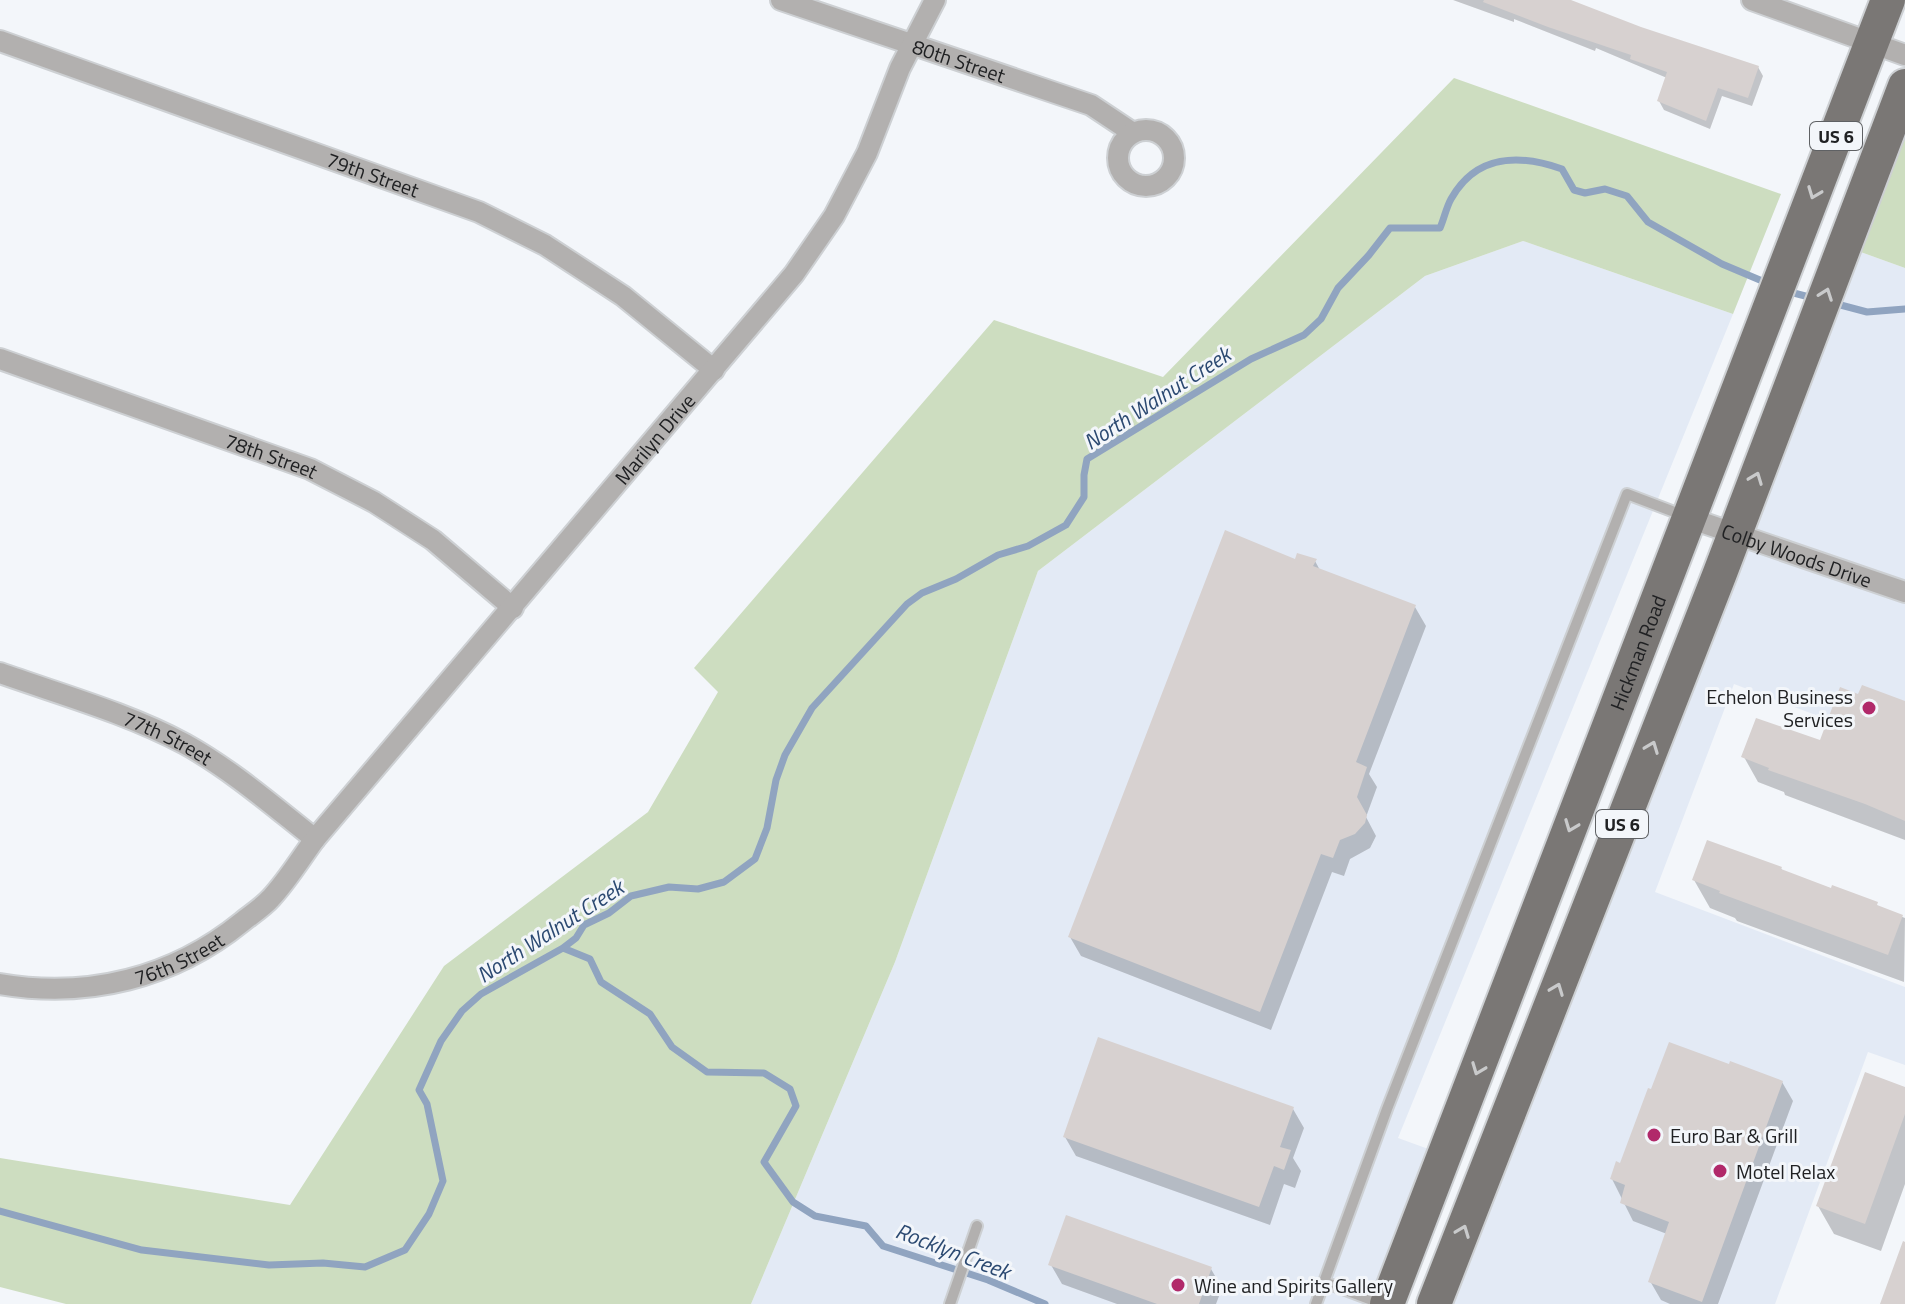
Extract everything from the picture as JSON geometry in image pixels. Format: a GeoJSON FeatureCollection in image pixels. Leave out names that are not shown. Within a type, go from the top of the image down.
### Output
{"type":"FeatureCollection","features":[{"type":"Feature","properties":{"kind":"main road","name":"Hickman Road"},"geometry":{"type":"LineString","coordinates":[[1385,1304],[1888,0]]}},
{"type":"Feature","properties":{"kind":"main road","name":"US 6"},"geometry":{"type":"LineString","coordinates":[[1434,1304],[1735,534],[1905,86]]}},
{"type":"Feature","properties":{"kind":"street","name":"80th Street"},"geometry":{"type":"LineString","coordinates":[[781,0],[1091,105],[1133,133]]}},
{"type":"Feature","properties":{"kind":"street","name":"Marilyn Drive"},"geometry":{"type":"LineString","coordinates":[[315,839],[794,274],[834,216],[867,153],[900,68],[935,0]]}},
{"type":"Feature","properties":{"kind":"street"},"geometry":{"type":"LineString","coordinates":[[1752,0],[1905,55]]}},
{"type":"Feature","properties":{"kind":"street","name":"79th Street"},"geometry":{"type":"LineString","coordinates":[[0,41],[479,212],[545,245],[623,296],[714,370]]}},
{"type":"Feature","properties":{"kind":"street","name":"78th Street"},"geometry":{"type":"LineString","coordinates":[[0,359],[310,469],[374,502],[433,540],[513,608]]}},
{"type":"Feature","properties":{"kind":"street","name":"Colby Woods Drive"},"geometry":{"type":"LineString","coordinates":[[1689,518],[1905,592]]}},
{"type":"Feature","properties":{"kind":"street","name":"77th Street"},"geometry":{"type":"LineString","coordinates":[[0,673],[141,723],[184,743],[225,768],[315,839]]}},
{"type":"Feature","properties":{"kind":"street","name":"76th Street"},"geometry":{"type":"LineString","coordinates":[[0,984],[35,990],[99,987],[161,971],[217,942],[271,899],[315,839]]}},
{"type":"Feature","properties":{"kind":"lane"},"geometry":{"type":"LineString","coordinates":[[1316,1304],[1382,1120],[1627,494],[1689,518]]}},
{"type":"Feature","properties":{"kind":"lane"},"geometry":{"type":"LineString","coordinates":[[950,1304],[977,1226]]}},
{"type":"Feature","properties":{"kind":"lane"},"geometry":{"type":"LineString","coordinates":[[1324,1282],[1385,1304]]}},
{"type":"Feature","properties":{"kind":"shaded area"},"geometry":{"type":"Polygon","coordinates":[[[1523,241],[1733,314],[1398,1138],[1445,1155],[1387,1304],[751,1304],[895,962],[1038,571],[1425,276],[1523,241]]]}},
{"type":"Feature","properties":{"kind":"shaded area"},"geometry":{"type":"Polygon","coordinates":[[[1844,246],[1905,268],[1905,749],[1734,684],[1655,892],[1905,987],[1905,1065],[1868,1052],[1775,1304],[1434,1304],[1844,246]]]}},
{"type":"Feature","properties":{"kind":"green space"},"geometry":{"type":"Polygon","coordinates":[[[1454,78],[1781,194],[1733,314],[1523,241],[1425,276],[1038,571],[895,962],[751,1304],[66,1304],[0,1287],[0,1158],[290,1205],[444,966],[648,812],[718,692],[694,668],[994,320],[1163,377],[1454,78]]]}},
{"type":"Feature","properties":{"kind":"green space"},"geometry":{"type":"Polygon","coordinates":[[[1905,127],[1905,268],[1844,246],[1905,127]]]}},
{"type":"Feature","properties":{"kind":"building"},"geometry":{"type":"Polygon","coordinates":[[[1484,0],[1571,0],[1759,66],[1748,98],[1718,88],[1706,121],[1657,101],[1667,72],[1630,59],[1631,55],[1548,27],[1484,0]]]}},
{"type":"Feature","properties":{"kind":"building"},"geometry":{"type":"Polygon","coordinates":[[[1225,530],[1295,559],[1297,553],[1317,559],[1313,566],[1416,605],[1356,762],[1367,767],[1357,797],[1367,815],[1365,823],[1355,834],[1340,840],[1333,858],[1321,854],[1260,1012],[1068,937],[1225,530]]]}},
{"type":"Feature","properties":{"kind":"building"},"geometry":{"type":"Polygon","coordinates":[[[1862,685],[1905,701],[1905,821],[1741,757],[1756,718],[1820,740],[1840,687],[1858,694],[1862,685]]]}},
{"type":"Feature","properties":{"kind":"building"},"geometry":{"type":"Polygon","coordinates":[[[1707,840],[1831,888],[1832,885],[1878,902],[1877,905],[1903,915],[1888,955],[1719,893],[1692,880],[1707,840]]]}},
{"type":"Feature","properties":{"kind":"building"},"geometry":{"type":"Polygon","coordinates":[[[1098,1037],[1294,1107],[1280,1147],[1291,1150],[1284,1170],[1274,1166],[1259,1207],[1063,1137],[1098,1037]]]}},
{"type":"Feature","properties":{"kind":"building","name":"Motel Relax"},"geometry":{"type":"Polygon","coordinates":[[[1669,1042],[1783,1081],[1702,1302],[1648,1282],[1669,1222],[1620,1203],[1625,1185],[1610,1179],[1616,1161],[1620,1163],[1669,1042]]]}},
{"type":"Feature","properties":{"kind":"building"},"geometry":{"type":"Polygon","coordinates":[[[1865,1072],[1905,1087],[1905,1114],[1865,1224],[1816,1206],[1865,1072]]]}},
{"type":"Feature","properties":{"kind":"building"},"geometry":{"type":"Polygon","coordinates":[[[1066,1215],[1212,1267],[1199,1304],[1157,1304],[1048,1265],[1066,1215]]]}},
{"type":"Feature","properties":{"kind":"building"},"geometry":{"type":"Polygon","coordinates":[[[1903,1241],[1905,1304],[1880,1304],[1903,1241]]]}},
{"type":"Feature","properties":{"kind":"waterway","name":"North Walnut Creek"},"geometry":{"type":"LineString","coordinates":[[0,1211],[142,1250],[269,1265],[323,1263],[365,1267],[405,1250],[429,1214],[443,1181],[427,1104],[419,1090],[441,1041],[462,1011],[481,994],[563,948],[576,938],[584,925],[609,913],[631,896],[669,887],[698,889],[724,882],[755,859],[767,828],[776,780],[785,755],[812,708],[907,604],[922,593],[956,579],[998,555],[1028,546],[1066,525],[1084,497],[1087,459],[1251,359],[1304,335],[1321,319],[1338,288],[1390,228],[1440,228],[1449,202],[1461,184],[1486,166],[1515,160],[1546,164],[1562,169],[1574,190],[1585,193],[1605,189],[1627,196],[1648,222],[1722,264],[1767,283]]}},
{"type":"Feature","properties":{"kind":"waterway","name":"North Walnut Creek"},"geometry":{"type":"LineString","coordinates":[[1786,291],[1813,298]]}},
{"type":"Feature","properties":{"kind":"waterway","name":"North Walnut Creek"},"geometry":{"type":"LineString","coordinates":[[1833,303],[1867,312],[1905,309]]}},
{"type":"Feature","properties":{"kind":"waterway","name":"Rocklyn Creek"},"geometry":{"type":"LineString","coordinates":[[563,948],[590,959],[601,982],[650,1014],[672,1047],[707,1072],[764,1073],[790,1089],[796,1106],[764,1162],[793,1202],[815,1216],[866,1226],[883,1246],[988,1280],[1045,1304]]}},
{"type":"Feature","properties":{"kind":"place","name":"Echelon Business Services"},"geometry":{"type":"Point","coordinates":[1869,708]}},
{"type":"Feature","properties":{"kind":"place","name":"Euro Bar & Grill"},"geometry":{"type":"Point","coordinates":[1654,1135]}},
{"type":"Feature","properties":{"kind":"place","name":"Motel Relax"},"geometry":{"type":"Point","coordinates":[1720,1171]}},
{"type":"Feature","properties":{"kind":"place","name":"Wine and Spirits Gallery"},"geometry":{"type":"Point","coordinates":[1178,1285]}}]}
